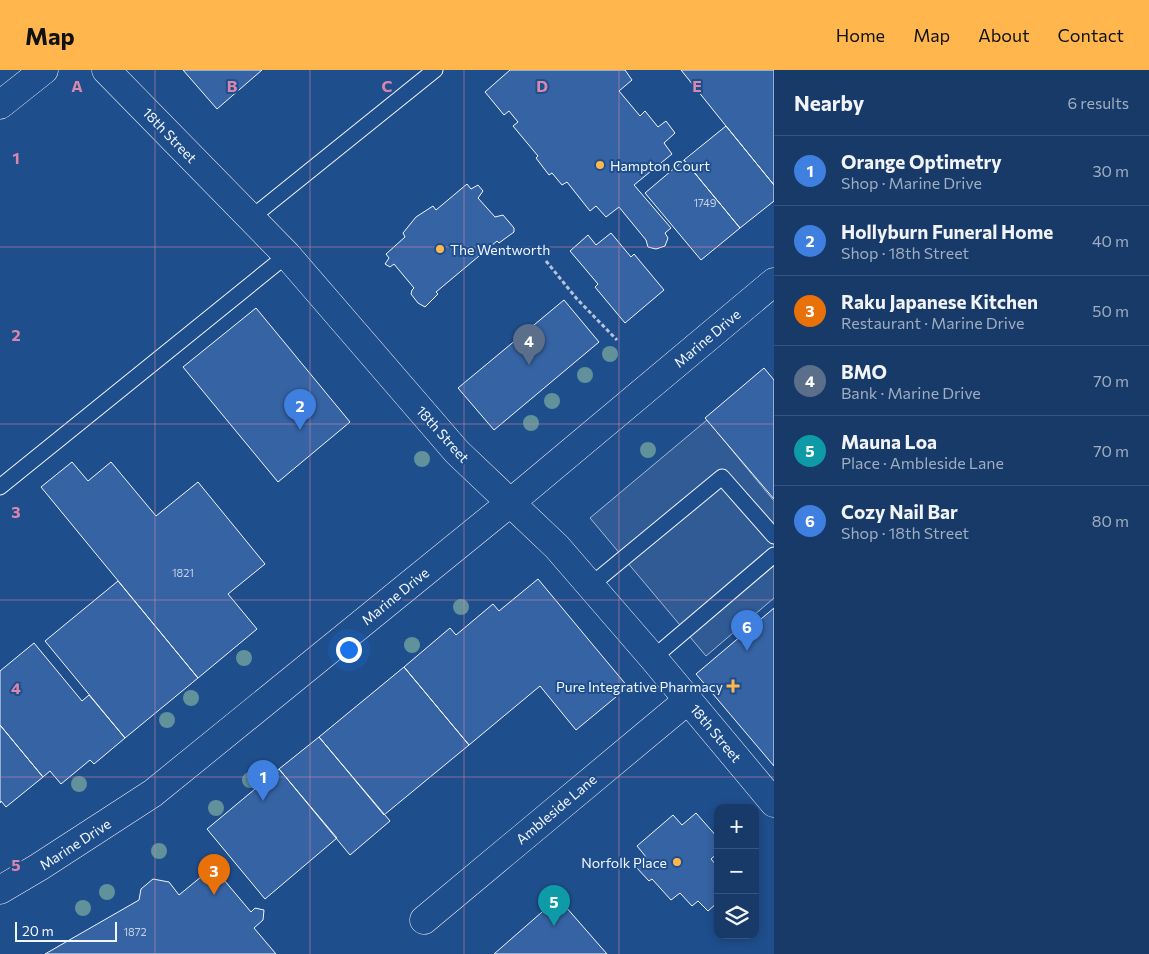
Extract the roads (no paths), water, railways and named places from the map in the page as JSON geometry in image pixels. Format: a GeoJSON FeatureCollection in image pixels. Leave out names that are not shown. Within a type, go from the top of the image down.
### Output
{"type":"FeatureCollection","features":[{"type":"Feature","properties":{"kind":"street"},"geometry":{"type":"LineString","coordinates":[[0,106],[44,70]]}},
{"type":"Feature","properties":{"kind":"street","name":"18th Street"},"geometry":{"type":"LineString","coordinates":[[106,70],[287,255],[457,452],[557,548],[591,585],[774,803]]}},
{"type":"Feature","properties":{"kind":"street","name":"Marine Drive"},"geometry":{"type":"LineString","coordinates":[[0,890],[40,868],[153,793],[510,503],[774,282]]}},
{"type":"Feature","properties":{"kind":"street","name":"Ambleside Lane"},"geometry":{"type":"LineString","coordinates":[[424,920],[688,700]]}},
{"type":"Feature","properties":{"kind":"lane"},"geometry":{"type":"LineString","coordinates":[[251,218],[435,70]]}},
{"type":"Feature","properties":{"kind":"lane"},"geometry":{"type":"LineString","coordinates":[[0,487],[287,255]]}},
{"type":"Feature","properties":{"kind":"lane"},"geometry":{"type":"LineString","coordinates":[[591,585],[722,477],[774,536]]}},
{"type":"Feature","properties":{"kind":"lane"},"geometry":{"type":"LineString","coordinates":[[653,658],[774,555]]}},
{"type":"Feature","properties":{"kind":"place","name":"Hampton Court"},"geometry":{"type":"Point","coordinates":[600,165]}},
{"type":"Feature","properties":{"kind":"place","name":"The Wentworth"},"geometry":{"type":"Point","coordinates":[440,249]}},
{"type":"Feature","properties":{"kind":"place","name":"BMO"},"geometry":{"type":"Point","coordinates":[529,365]}},
{"type":"Feature","properties":{"kind":"place","name":"Hollyburn Funeral Home"},"geometry":{"type":"Point","coordinates":[300,430]}},
{"type":"Feature","properties":{"kind":"place","name":"Cozy Nail Bar"},"geometry":{"type":"Point","coordinates":[747,651]}},
{"type":"Feature","properties":{"kind":"place","name":"Pure Integrative Pharmacy"},"geometry":{"type":"Point","coordinates":[733,686]}},
{"type":"Feature","properties":{"kind":"place","name":"Orange Optimetry"},"geometry":{"type":"Point","coordinates":[263,801]}},
{"type":"Feature","properties":{"kind":"place","name":"Norfolk Place"},"geometry":{"type":"Point","coordinates":[677,862]}},
{"type":"Feature","properties":{"kind":"place","name":"Raku Japanese Kitchen"},"geometry":{"type":"Point","coordinates":[214,895]}},
{"type":"Feature","properties":{"kind":"place","name":"Mauna Loa"},"geometry":{"type":"Point","coordinates":[554,926]}}]}
